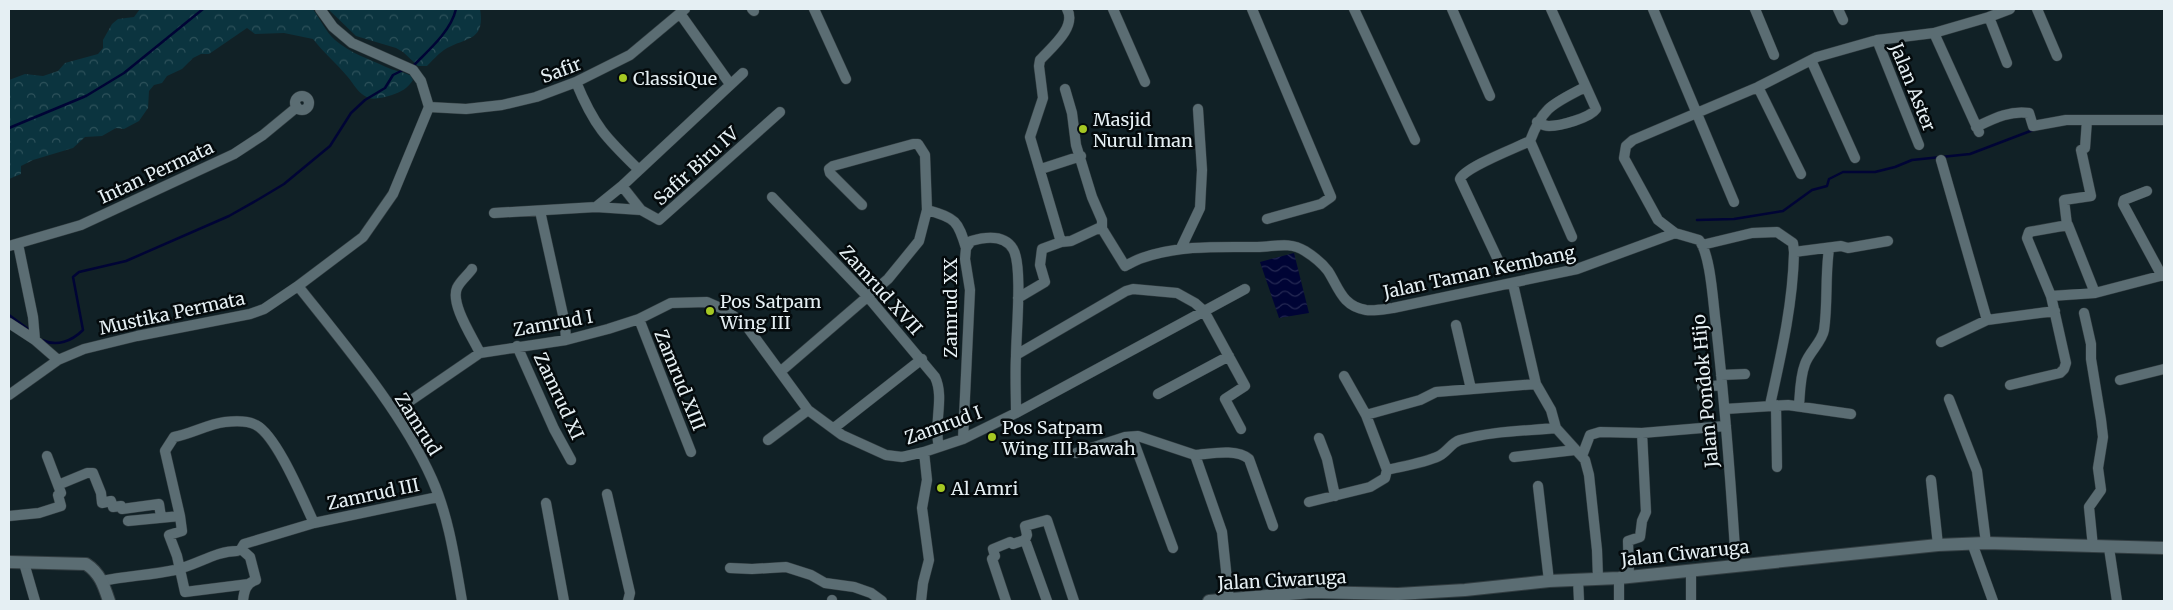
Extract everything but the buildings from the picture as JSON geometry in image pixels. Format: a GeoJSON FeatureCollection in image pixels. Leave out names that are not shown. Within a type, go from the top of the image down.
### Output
{"type":"FeatureCollection","features":[{"type":"Feature","properties":{"kind":"street"},"geometry":{"type":"LineString","coordinates":[[320,9],[333,27],[352,43],[413,70],[421,81],[428,107]]}},
{"type":"Feature","properties":{"kind":"street"},"geometry":{"type":"LineString","coordinates":[[814,9],[846,79]]}},
{"type":"Feature","properties":{"kind":"street"},"geometry":{"type":"LineString","coordinates":[[1061,242],[1030,137],[1043,98],[1040,60],[1068,28],[1070,20],[1067,9]]}},
{"type":"Feature","properties":{"kind":"street"},"geometry":{"type":"LineString","coordinates":[[1113,9],[1145,82]]}},
{"type":"Feature","properties":{"kind":"street"},"geometry":{"type":"LineString","coordinates":[[1252,9],[1331,197],[1320,204],[1267,219]]}},
{"type":"Feature","properties":{"kind":"street"},"geometry":{"type":"LineString","coordinates":[[1354,9],[1415,140]]}},
{"type":"Feature","properties":{"kind":"street"},"geometry":{"type":"LineString","coordinates":[[1452,9],[1490,96]]}},
{"type":"Feature","properties":{"kind":"street"},"geometry":{"type":"LineString","coordinates":[[1537,122],[1548,126],[1583,118],[1594,112],[1595,106],[1551,9]]}},
{"type":"Feature","properties":{"kind":"street"},"geometry":{"type":"LineString","coordinates":[[1653,9],[1734,202]]}},
{"type":"Feature","properties":{"kind":"street"},"geometry":{"type":"LineString","coordinates":[[1755,9],[1774,55]]}},
{"type":"Feature","properties":{"kind":"street"},"geometry":{"type":"LineString","coordinates":[[1838,9],[1843,20]]}},
{"type":"Feature","properties":{"kind":"street"},"geometry":{"type":"LineString","coordinates":[[1777,467],[1773,405],[1791,297],[1793,243],[1777,232],[1752,233],[1702,245],[1699,240],[1675,232],[1658,220],[1624,158],[1626,146],[1633,140],[1758,87],[1811,60],[1877,40],[1934,33],[2010,9]]}},
{"type":"Feature","properties":{"kind":"street"},"geometry":{"type":"LineString","coordinates":[[2037,9],[2057,56]]}},
{"type":"Feature","properties":{"kind":"street"},"geometry":{"type":"LineString","coordinates":[[683,12],[730,84]]}},
{"type":"Feature","properties":{"kind":"street","name":"Safir"},"geometry":{"type":"LineString","coordinates":[[428,107],[466,109],[536,97],[576,82],[630,55],[683,12]]}},
{"type":"Feature","properties":{"kind":"street"},"geometry":{"type":"LineString","coordinates":[[1989,17],[2007,63]]}},
{"type":"Feature","properties":{"kind":"street"},"geometry":{"type":"LineString","coordinates":[[1934,33],[1978,130],[1997,118],[2018,111],[2029,113],[2033,126],[2066,120],[2164,120]]}},
{"type":"Feature","properties":{"kind":"street","name":"Jalan Aster"},"geometry":{"type":"LineString","coordinates":[[1877,40],[1919,145]]}},
{"type":"Feature","properties":{"kind":"street"},"geometry":{"type":"LineString","coordinates":[[1811,60],[1855,158]]}},
{"type":"Feature","properties":{"kind":"street"},"geometry":{"type":"LineString","coordinates":[[596,208],[743,73]]}},
{"type":"Feature","properties":{"kind":"street"},"geometry":{"type":"LineString","coordinates":[[576,82],[587,109],[606,138],[639,170]]}},
{"type":"Feature","properties":{"kind":"street"},"geometry":{"type":"LineString","coordinates":[[1572,237],[1530,141],[1537,122],[1547,109],[1585,87]]}},
{"type":"Feature","properties":{"kind":"street"},"geometry":{"type":"LineString","coordinates":[[1758,87],[1801,174]]}},
{"type":"Feature","properties":{"kind":"street"},"geometry":{"type":"LineString","coordinates":[[1018,298],[1045,282],[1040,265],[1042,249],[1061,242],[1071,241],[1102,228],[1102,220],[1092,197],[1081,156],[1076,145],[1071,107],[1065,89]]}},
{"type":"Feature","properties":{"kind":"street","name":"Intan Permata"},"geometry":{"type":"LineString","coordinates":[[35,340],[33,318],[13,245],[81,225],[234,154],[263,136],[297,107]]}},
{"type":"Feature","properties":{"kind":"street","name":"Mustika Permata"},"geometry":{"type":"LineString","coordinates":[[9,395],[58,360],[84,349],[137,336],[250,314],[264,309],[298,286],[363,237],[393,194],[428,107]]}},
{"type":"Feature","properties":{"kind":"street"},"geometry":{"type":"LineString","coordinates":[[1181,248],[1200,208],[1202,170],[1198,108]]}},
{"type":"Feature","properties":{"kind":"street","name":"Safir Biru IV"},"geometry":{"type":"LineString","coordinates":[[494,213],[596,208],[641,210],[656,219],[661,219],[780,112]]}},
{"type":"Feature","properties":{"kind":"street"},"geometry":{"type":"LineString","coordinates":[[2087,121],[2085,148],[2081,150],[2091,196],[2064,200],[2069,227],[2095,294]]}},
{"type":"Feature","properties":{"kind":"street"},"geometry":{"type":"LineString","coordinates":[[1499,262],[1460,179],[1461,176],[1473,168],[1530,141]]}},
{"type":"Feature","properties":{"kind":"street"},"geometry":{"type":"LineString","coordinates":[[780,372],[888,279],[919,241],[927,210],[925,155],[918,144],[833,166],[829,169],[830,173],[862,205]]}},
{"type":"Feature","properties":{"kind":"street"},"geometry":{"type":"LineString","coordinates":[[1041,170],[1081,156]]}},
{"type":"Feature","properties":{"kind":"street"},"geometry":{"type":"LineString","coordinates":[[1941,160],[1987,320]]}},
{"type":"Feature","properties":{"kind":"street"},"geometry":{"type":"LineString","coordinates":[[622,186],[641,210]]}},
{"type":"Feature","properties":{"kind":"street"},"geometry":{"type":"LineString","coordinates":[[2051,296],[2095,294],[2163,275],[2122,204],[2124,200],[2147,191]]}},
{"type":"Feature","properties":{"kind":"street","name":"Zamrud XVII"},"geometry":{"type":"LineString","coordinates":[[772,198],[868,297],[922,359],[935,377],[939,390],[936,429],[938,447]]}},
{"type":"Feature","properties":{"kind":"street"},"geometry":{"type":"LineString","coordinates":[[540,210],[565,324],[566,340]]}},
{"type":"Feature","properties":{"kind":"street"},"geometry":{"type":"LineString","coordinates":[[927,210],[953,220],[960,226],[966,248]]}},
{"type":"Feature","properties":{"kind":"street"},"geometry":{"type":"LineString","coordinates":[[2010,385],[2048,377],[2064,369],[2065,356],[2051,296],[2028,234],[2034,230],[2069,227]]}},
{"type":"Feature","properties":{"kind":"street","name":"Jalan Taman Kembang"},"geometry":{"type":"LineString","coordinates":[[1102,228],[1125,266],[1142,258],[1181,248],[1258,247],[1286,244],[1297,246],[1306,251],[1326,269],[1343,299],[1354,306],[1367,310],[1393,308],[1577,269],[1675,232]]}},
{"type":"Feature","properties":{"kind":"street","name":"Zamrud XX"},"geometry":{"type":"LineString","coordinates":[[963,439],[970,290],[965,258],[966,248],[971,241],[985,237],[1004,240],[1014,249],[1018,298],[1016,413]]}},
{"type":"Feature","properties":{"kind":"street"},"geometry":{"type":"LineString","coordinates":[[1794,252],[1888,241]]}},
{"type":"Feature","properties":{"kind":"street","name":"Jalan Pondok Hijo"},"geometry":{"type":"LineString","coordinates":[[1702,245],[1712,287],[1726,426],[1736,565]]}},
{"type":"Feature","properties":{"kind":"street"},"geometry":{"type":"LineString","coordinates":[[1799,406],[1805,363],[1824,333],[1828,298],[1826,275],[1828,249]]}},
{"type":"Feature","properties":{"kind":"street"},"geometry":{"type":"LineString","coordinates":[[472,269],[458,287],[456,300],[459,311],[480,354]]}},
{"type":"Feature","properties":{"kind":"street"},"geometry":{"type":"LineString","coordinates":[[1513,284],[1536,384],[1551,410],[1556,428],[1579,453],[1589,475],[1598,578]]}},
{"type":"Feature","properties":{"kind":"street","name":"Zamrud"},"geometry":{"type":"LineString","coordinates":[[298,286],[394,412],[433,480],[453,550],[462,601]]}},
{"type":"Feature","properties":{"kind":"street","name":"Zamrud I"},"geometry":{"type":"LineString","coordinates":[[394,412],[480,354],[518,346],[566,340],[608,330],[639,319],[671,303],[689,301],[714,305],[745,324],[808,410],[842,435],[893,457],[924,452],[963,439],[1016,413],[1245,289]]}},
{"type":"Feature","properties":{"kind":"street"},"geometry":{"type":"LineString","coordinates":[[1016,355],[1129,290],[1182,294],[1204,310],[1244,386],[1238,392],[1226,398],[1241,429]]}},
{"type":"Feature","properties":{"kind":"street"},"geometry":{"type":"LineString","coordinates":[[1941,342],[1987,320],[2055,311]]}},
{"type":"Feature","properties":{"kind":"street"},"geometry":{"type":"LineString","coordinates":[[2084,313],[2091,344],[2091,359],[2103,437],[2098,468],[2101,490],[2089,507],[2094,547]]}},
{"type":"Feature","properties":{"kind":"street","name":"Zamrud XIII"},"geometry":{"type":"LineString","coordinates":[[639,319],[691,452]]}},
{"type":"Feature","properties":{"kind":"street"},"geometry":{"type":"LineString","coordinates":[[9,323],[35,340],[58,360]]}},
{"type":"Feature","properties":{"kind":"street"},"geometry":{"type":"LineString","coordinates":[[1456,325],[1471,389]]}},
{"type":"Feature","properties":{"kind":"street","name":"Zamrud XI"},"geometry":{"type":"LineString","coordinates":[[518,346],[536,390],[571,460]]}},
{"type":"Feature","properties":{"kind":"street"},"geometry":{"type":"LineString","coordinates":[[1158,394],[1229,356]]}},
{"type":"Feature","properties":{"kind":"street"},"geometry":{"type":"LineString","coordinates":[[834,428],[922,359]]}},
{"type":"Feature","properties":{"kind":"street"},"geometry":{"type":"LineString","coordinates":[[2120,380],[2164,369]]}},
{"type":"Feature","properties":{"kind":"street"},"geometry":{"type":"LineString","coordinates":[[1702,387],[1745,374]]}},
{"type":"Feature","properties":{"kind":"street"},"geometry":{"type":"LineString","coordinates":[[1309,502],[1370,487],[1385,478],[1387,470],[1366,414],[1344,376]]}},
{"type":"Feature","properties":{"kind":"street"},"geometry":{"type":"LineString","coordinates":[[1366,414],[1420,400],[1436,392],[1536,384]]}},
{"type":"Feature","properties":{"kind":"street"},"geometry":{"type":"LineString","coordinates":[[1949,399],[1977,471],[1986,543]]}},
{"type":"Feature","properties":{"kind":"street"},"geometry":{"type":"LineString","coordinates":[[1724,409],[1773,405],[1799,406],[1851,414]]}},
{"type":"Feature","properties":{"kind":"street"},"geometry":{"type":"LineString","coordinates":[[768,440],[808,410]]}},
{"type":"Feature","properties":{"kind":"street"},"geometry":{"type":"LineString","coordinates":[[249,584],[184,592],[180,569],[169,535],[182,531],[165,451],[168,443],[174,437],[224,422],[255,424],[269,438],[283,459],[314,522]]}},
{"type":"Feature","properties":{"kind":"street"},"geometry":{"type":"LineString","coordinates":[[1579,453],[1590,435],[1600,432],[1642,433],[1726,426]]}},
{"type":"Feature","properties":{"kind":"street"},"geometry":{"type":"LineString","coordinates":[[1387,470],[1435,458],[1445,452],[1452,443],[1463,439],[1556,428]]}},
{"type":"Feature","properties":{"kind":"street"},"geometry":{"type":"LineString","coordinates":[[1619,601],[1628,541],[1640,537],[1642,521],[1646,512],[1642,433]]}},
{"type":"Feature","properties":{"kind":"street"},"geometry":{"type":"LineString","coordinates":[[1132,436],[1173,548]]}},
{"type":"Feature","properties":{"kind":"street"},"geometry":{"type":"LineString","coordinates":[[1076,453],[1132,436],[1152,439],[1194,455],[1236,453],[1244,455],[1249,459],[1273,526]]}},
{"type":"Feature","properties":{"kind":"street"},"geometry":{"type":"LineString","coordinates":[[1319,438],[1327,459],[1335,496]]}},
{"type":"Feature","properties":{"kind":"street"},"geometry":{"type":"LineString","coordinates":[[921,601],[922,583],[929,560],[922,508],[927,480],[924,452]]}},
{"type":"Feature","properties":{"kind":"street"},"geometry":{"type":"LineString","coordinates":[[1514,457],[1579,453]]}},
{"type":"Feature","properties":{"kind":"street"},"geometry":{"type":"LineString","coordinates":[[1194,455],[1222,532],[1229,599]]}},
{"type":"Feature","properties":{"kind":"street"},"geometry":{"type":"LineString","coordinates":[[9,516],[39,513],[60,506],[58,496],[61,493],[47,456]]}},
{"type":"Feature","properties":{"kind":"street"},"geometry":{"type":"LineString","coordinates":[[58,485],[87,473],[93,473],[101,493],[102,503],[111,501],[113,507],[121,506],[122,510],[159,504],[161,517]]}},
{"type":"Feature","properties":{"kind":"street"},"geometry":{"type":"LineString","coordinates":[[1931,480],[1938,545]]}},
{"type":"Feature","properties":{"kind":"street"},"geometry":{"type":"LineString","coordinates":[[1538,486],[1549,581]]}},
{"type":"Feature","properties":{"kind":"street"},"geometry":{"type":"LineString","coordinates":[[607,494],[630,593],[628,601]]}},
{"type":"Feature","properties":{"kind":"street","name":"Zamrud III"},"geometry":{"type":"LineString","coordinates":[[249,584],[256,580],[250,557],[241,549],[243,545],[314,522],[438,497]]}},
{"type":"Feature","properties":{"kind":"street"},"geometry":{"type":"LineString","coordinates":[[546,503],[564,601]]}},
{"type":"Feature","properties":{"kind":"street"},"geometry":{"type":"LineString","coordinates":[[128,521],[180,516]]}},
{"type":"Feature","properties":{"kind":"street"},"geometry":{"type":"LineString","coordinates":[[1047,601],[1025,540],[1027,535],[1025,526],[1047,520],[1074,601]]}},
{"type":"Feature","properties":{"kind":"street"},"geometry":{"type":"LineString","coordinates":[[1006,601],[992,559],[995,556],[993,549],[1010,542],[1013,544],[1025,540]]}},
{"type":"Feature","properties":{"kind":"street"},"geometry":{"type":"LineString","coordinates":[[1972,543],[1993,601]]}},
{"type":"Feature","properties":{"kind":"street","name":"Jalan Ciwaruga"},"geometry":{"type":"LineString","coordinates":[[1209,601],[1311,592],[1386,597],[1549,581],[1624,577],[1972,543],[2164,548]]}},
{"type":"Feature","properties":{"kind":"street"},"geometry":{"type":"LineString","coordinates":[[2109,548],[2117,601]]}},
{"type":"Feature","properties":{"kind":"street"},"geometry":{"type":"LineString","coordinates":[[102,581],[180,569],[212,559],[220,553],[238,551]]}},
{"type":"Feature","properties":{"kind":"street"},"geometry":{"type":"LineString","coordinates":[[9,560],[24,563],[86,564],[92,568],[102,581],[109,601]]}},
{"type":"Feature","properties":{"kind":"street"},"geometry":{"type":"LineString","coordinates":[[24,563],[35,601]]}},
{"type":"Feature","properties":{"kind":"street"},"geometry":{"type":"LineString","coordinates":[[730,568],[786,567],[811,575],[825,583],[854,587],[871,593],[882,601]]}},
{"type":"Feature","properties":{"kind":"street"},"geometry":{"type":"LineString","coordinates":[[1691,570],[1691,601]]}},
{"type":"Feature","properties":{"kind":"street"},"geometry":{"type":"LineString","coordinates":[[1578,579],[1579,601]]}},
{"type":"Feature","properties":{"kind":"street"},"geometry":{"type":"LineString","coordinates":[[242,601],[244,589],[249,584]]}},
{"type":"Feature","properties":{"kind":"green space"},"geometry":{"type":"Polygon","coordinates":[[[140,9],[313,9],[329,33],[341,45],[389,68],[408,74],[413,80],[407,87],[395,94],[374,99],[369,98],[359,91],[313,39],[284,33],[255,34],[247,28],[209,54],[201,54],[193,58],[182,69],[167,76],[162,83],[154,85],[149,91],[148,108],[139,121],[124,129],[116,128],[102,136],[85,137],[73,148],[33,160],[21,166],[21,174],[9,179],[9,80],[25,74],[43,76],[58,71],[65,63],[98,54],[103,48],[103,40],[112,24],[118,19],[134,17],[140,9]]]}},
{"type":"Feature","properties":{"kind":"green space"},"geometry":{"type":"Polygon","coordinates":[[[328,9],[480,9],[481,20],[480,28],[471,37],[444,50],[427,66],[418,66],[396,48],[356,36],[328,9]]]}},
{"type":"Feature","properties":{"kind":"water"},"geometry":{"type":"Polygon","coordinates":[[[1294,253],[1309,313],[1279,318],[1260,262],[1294,253]]]}},
{"type":"Feature","properties":{"kind":"waterway"},"geometry":{"type":"LineString","coordinates":[[9,128],[86,96],[124,73],[203,9]]}},
{"type":"Feature","properties":{"kind":"waterway"},"geometry":{"type":"LineString","coordinates":[[413,66],[444,32],[456,9]]}},
{"type":"Feature","properties":{"kind":"waterway"},"geometry":{"type":"LineString","coordinates":[[42,340],[53,343],[64,342],[83,330],[73,277],[79,272],[126,261],[229,216],[284,184],[330,146],[351,113],[365,100],[385,88],[393,75],[403,70]]}},
{"type":"Feature","properties":{"kind":"waterway"},"geometry":{"type":"LineString","coordinates":[[1697,220],[1734,219],[1783,211],[1812,190],[1827,186],[1829,179],[1843,172],[1875,172],[1912,160],[1970,154],[2033,130]]}},
{"type":"Feature","properties":{"kind":"waterway"},"geometry":{"type":"LineString","coordinates":[[9,315],[28,329]]}},
{"type":"Feature","properties":{"kind":"place","name":"ClassiQue"},"geometry":{"type":"Point","coordinates":[623,78]}},
{"type":"Feature","properties":{"kind":"place","name":"Masjid Nurul Iman"},"geometry":{"type":"Point","coordinates":[1083,129]}},
{"type":"Feature","properties":{"kind":"place","name":"Pos Satpam Wing III"},"geometry":{"type":"Point","coordinates":[710,311]}},
{"type":"Feature","properties":{"kind":"place","name":"Pos Satpam Wing III Bawah"},"geometry":{"type":"Point","coordinates":[992,437]}},
{"type":"Feature","properties":{"kind":"place","name":"Al Amri"},"geometry":{"type":"Point","coordinates":[941,488]}}]}
